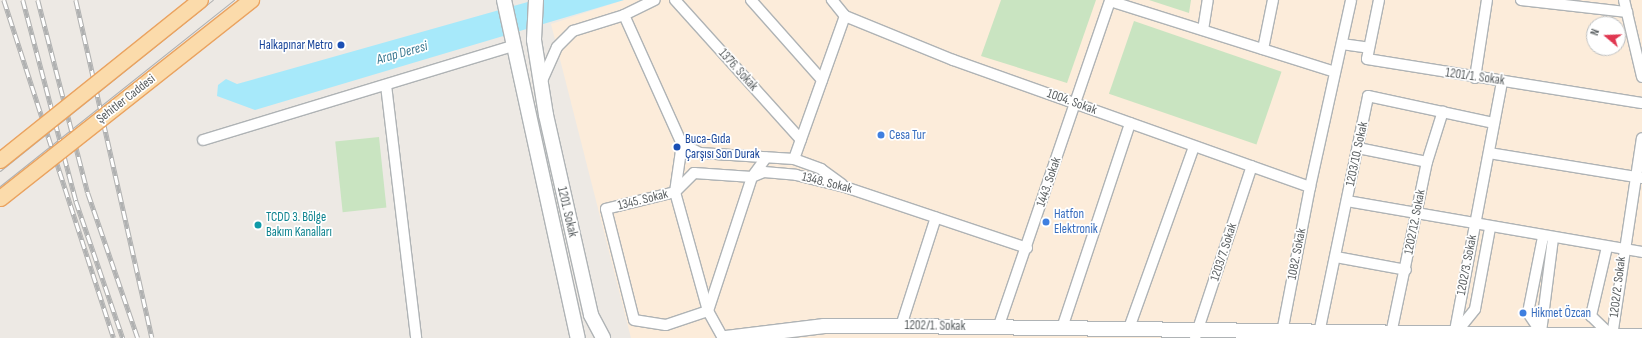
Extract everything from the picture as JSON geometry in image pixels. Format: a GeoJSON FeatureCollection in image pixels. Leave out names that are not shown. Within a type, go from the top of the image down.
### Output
{"type":"FeatureCollection","features":[{"type":"Feature","properties":{"kind":"main road"},"geometry":{"type":"LineString","coordinates":[[0,160],[200,0]]}},
{"type":"Feature","properties":{"kind":"main road","name":"Şehitler Caddesi"},"geometry":{"type":"LineString","coordinates":[[0,198],[251,0]]}},
{"type":"Feature","properties":{"kind":"street"},"geometry":{"type":"LineString","coordinates":[[504,0],[578,338]]}},
{"type":"Feature","properties":{"kind":"street","name":"1201. Sokak"},"geometry":{"type":"LineString","coordinates":[[536,0],[534,40],[541,83],[591,315],[603,338]]}},
{"type":"Feature","properties":{"kind":"street"},"geometry":{"type":"LineString","coordinates":[[541,83],[557,47],[573,31],[624,15],[655,0]]}},
{"type":"Feature","properties":{"kind":"street","name":"1376. Sokak"},"geometry":{"type":"LineString","coordinates":[[675,0],[801,140]]}},
{"type":"Feature","properties":{"kind":"street"},"geometry":{"type":"LineString","coordinates":[[751,0],[822,80]]}},
{"type":"Feature","properties":{"kind":"street"},"geometry":{"type":"LineString","coordinates":[[794,159],[845,16],[832,0]]}},
{"type":"Feature","properties":{"kind":"street"},"geometry":{"type":"LineString","coordinates":[[1110,0],[1336,72]]}},
{"type":"Feature","properties":{"kind":"street","name":"1443. Sokak"},"geometry":{"type":"LineString","coordinates":[[998,328],[1027,248],[1110,0]]}},
{"type":"Feature","properties":{"kind":"street"},"geometry":{"type":"LineString","coordinates":[[1203,30],[1208,0]]}},
{"type":"Feature","properties":{"kind":"street"},"geometry":{"type":"LineString","coordinates":[[1262,49],[1273,0]]}},
{"type":"Feature","properties":{"kind":"street","name":"1082. Sokak"},"geometry":{"type":"LineString","coordinates":[[1282,332],[1305,185],[1336,72],[1351,0]]}},
{"type":"Feature","properties":{"kind":"street"},"geometry":{"type":"LineString","coordinates":[[1342,44],[1370,48],[1379,0]]}},
{"type":"Feature","properties":{"kind":"street"},"geometry":{"type":"LineString","coordinates":[[1475,78],[1487,0]]}},
{"type":"Feature","properties":{"kind":"street"},"geometry":{"type":"LineString","coordinates":[[1521,0],[1627,12]]}},
{"type":"Feature","properties":{"kind":"street"},"geometry":{"type":"LineString","coordinates":[[1624,0],[1642,77]]}},
{"type":"Feature","properties":{"kind":"street"},"geometry":{"type":"LineString","coordinates":[[624,15],[682,144],[674,192]]}},
{"type":"Feature","properties":{"kind":"street","name":"1004. Sokak"},"geometry":{"type":"LineString","coordinates":[[845,16],[953,60],[1305,185]]}},
{"type":"Feature","properties":{"kind":"street"},"geometry":{"type":"LineString","coordinates":[[203,140],[513,46]]}},
{"type":"Feature","properties":{"kind":"street","name":"1201/1. Sokak"},"geometry":{"type":"LineString","coordinates":[[1370,48],[1367,59],[1475,78],[1642,102]]}},
{"type":"Feature","properties":{"kind":"street","name":"1202/3. Sokak"},"geometry":{"type":"LineString","coordinates":[[1461,336],[1475,226],[1502,81]]}},
{"type":"Feature","properties":{"kind":"street"},"geometry":{"type":"LineString","coordinates":[[386,85],[416,338]]}},
{"type":"Feature","properties":{"kind":"street","name":"1203/10. Sokak"},"geometry":{"type":"LineString","coordinates":[[1319,336],[1368,96],[1494,123]]}},
{"type":"Feature","properties":{"kind":"street","name":"1202/12. Sokak"},"geometry":{"type":"LineString","coordinates":[[1391,334],[1406,270],[1428,162],[1443,111]]}},
{"type":"Feature","properties":{"kind":"street"},"geometry":{"type":"LineString","coordinates":[[1062,328],[1130,123]]}},
{"type":"Feature","properties":{"kind":"street","name":"1202/2. Sokak"},"geometry":{"type":"LineString","coordinates":[[1605,337],[1639,178],[1642,138]]}},
{"type":"Feature","properties":{"kind":"street"},"geometry":{"type":"LineString","coordinates":[[682,144],[700,153],[794,159],[821,169],[845,187]]}},
{"type":"Feature","properties":{"kind":"street"},"geometry":{"type":"LineString","coordinates":[[1128,331],[1194,146]]}},
{"type":"Feature","properties":{"kind":"street"},"geometry":{"type":"LineString","coordinates":[[1358,148],[1428,162]]}},
{"type":"Feature","properties":{"kind":"street"},"geometry":{"type":"LineString","coordinates":[[1489,152],[1639,178]]}},
{"type":"Feature","properties":{"kind":"street"},"geometry":{"type":"LineString","coordinates":[[708,311],[752,177],[766,158]]}},
{"type":"Feature","properties":{"kind":"street","name":"1203/7. Sokak"},"geometry":{"type":"LineString","coordinates":[[1197,335],[1252,166]]}},
{"type":"Feature","properties":{"kind":"street","name":"1348. Sokak"},"geometry":{"type":"LineString","coordinates":[[674,192],[694,173],[752,177],[764,172],[796,175],[845,187],[1027,248]]}},
{"type":"Feature","properties":{"kind":"street","name":"1345. Sokak"},"geometry":{"type":"LineString","coordinates":[[708,311],[666,325],[634,320],[606,209],[674,192],[708,311],[723,338]]}},
{"type":"Feature","properties":{"kind":"street"},"geometry":{"type":"LineString","coordinates":[[1347,201],[1475,226],[1642,252]]}},
{"type":"Feature","properties":{"kind":"street"},"geometry":{"type":"LineString","coordinates":[[901,326],[936,217]]}},
{"type":"Feature","properties":{"kind":"street","name":"1202/3. Sokak"},"geometry":{"type":"LineString","coordinates":[[1461,336],[1475,309],[1490,228]]}},
{"type":"Feature","properties":{"kind":"street"},"geometry":{"type":"LineString","coordinates":[[1532,335],[1528,313],[1542,237]]}},
{"type":"Feature","properties":{"kind":"street"},"geometry":{"type":"LineString","coordinates":[[1532,335],[1553,238]]}},
{"type":"Feature","properties":{"kind":"street","name":"1202/2. Sokak"},"geometry":{"type":"LineString","coordinates":[[1605,337],[1591,316],[1606,247]]}},
{"type":"Feature","properties":{"kind":"street"},"geometry":{"type":"LineString","coordinates":[[1336,257],[1406,270]]}},
{"type":"Feature","properties":{"kind":"street","name":"1202/1. Sokak"},"geometry":{"type":"LineString","coordinates":[[726,338],[755,336],[824,326],[998,328],[1012,333],[1062,328],[1197,335],[1282,332],[1319,336],[1391,334],[1461,336],[1642,336]]}},
{"type":"Feature","properties":{"kind":"shaded area"},"geometry":{"type":"Polygon","coordinates":[[[624,0],[1642,0],[1642,338],[631,338],[551,24],[624,0]]]}},
{"type":"Feature","properties":{"kind":"green space"},"geometry":{"type":"Polygon","coordinates":[[[1001,0],[1096,0],[1067,83],[981,56],[1001,0]]]}},
{"type":"Feature","properties":{"kind":"green space"},"geometry":{"type":"Polygon","coordinates":[[[1149,0],[1191,0],[1189,13],[1149,0]]]}},
{"type":"Feature","properties":{"kind":"green space"},"geometry":{"type":"Polygon","coordinates":[[[1134,21],[1282,72],[1256,145],[1109,94],[1134,21]]]}},
{"type":"Feature","properties":{"kind":"green space"},"geometry":{"type":"Polygon","coordinates":[[[379,137],[386,208],[343,212],[335,142],[379,137]]]}},
{"type":"Feature","properties":{"kind":"water","name":"Arap Deresi"},"geometry":{"type":"Polygon","coordinates":[[[535,0],[624,0],[255,110],[217,96],[218,85],[226,79],[237,84],[535,0]]]}},
{"type":"Feature","properties":{"kind":"tram line"},"geometry":{"type":"LineString","coordinates":[[0,171],[213,0]]}},
{"type":"Feature","properties":{"kind":"tram line"},"geometry":{"type":"LineString","coordinates":[[0,186],[234,0]]}},
{"type":"Feature","properties":{"kind":"railway"},"geometry":{"type":"LineString","coordinates":[[4,0],[114,338]]}},
{"type":"Feature","properties":{"kind":"railway"},"geometry":{"type":"LineString","coordinates":[[23,0],[76,201],[123,338]]}},
{"type":"Feature","properties":{"kind":"railway"},"geometry":{"type":"LineString","coordinates":[[38,0],[88,193],[138,338]]}},
{"type":"Feature","properties":{"kind":"railway"},"geometry":{"type":"LineString","coordinates":[[76,0],[152,338]]}},
{"type":"Feature","properties":{"kind":"place","name":"Halkapınar Metro"},"geometry":{"type":"Point","coordinates":[341,45]}},
{"type":"Feature","properties":{"kind":"place","name":"Cesa Tur"},"geometry":{"type":"Point","coordinates":[881,135]}},
{"type":"Feature","properties":{"kind":"place","name":"Buca-Gıda Çarşısı Son Durak"},"geometry":{"type":"Point","coordinates":[677,147]}},
{"type":"Feature","properties":{"kind":"place","name":"Hatfon Elektronik"},"geometry":{"type":"Point","coordinates":[1046,222]}},
{"type":"Feature","properties":{"kind":"place","name":"TCDD 3. Bölge Bakım Kanalları"},"geometry":{"type":"Point","coordinates":[258,225]}},
{"type":"Feature","properties":{"kind":"place","name":"Hikmet Özcan"},"geometry":{"type":"Point","coordinates":[1523,313]}}]}
